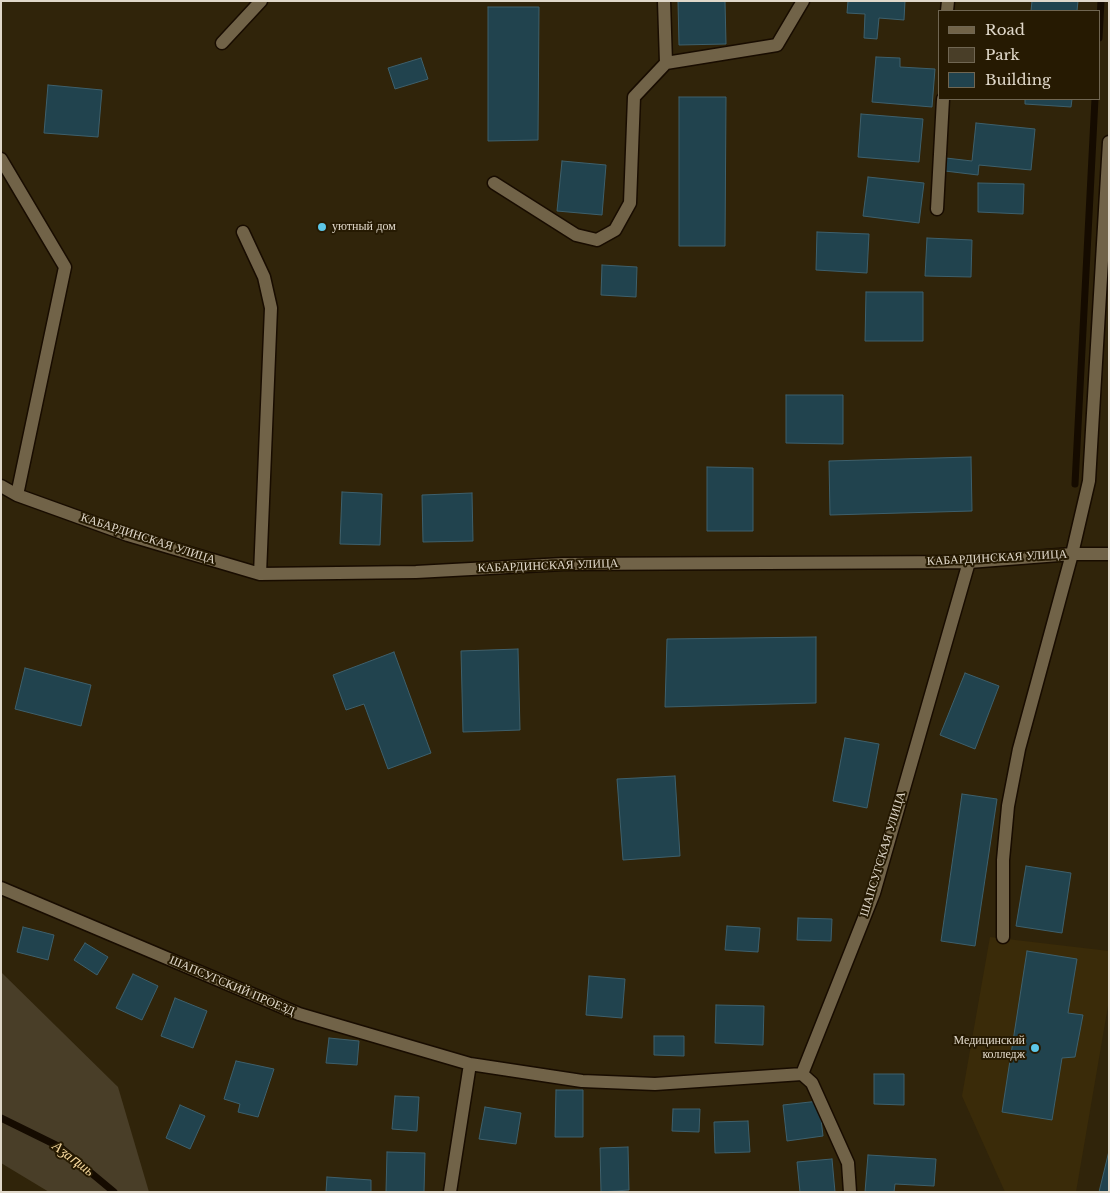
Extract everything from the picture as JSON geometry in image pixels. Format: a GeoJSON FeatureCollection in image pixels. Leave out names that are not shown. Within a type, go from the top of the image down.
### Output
{"type":"FeatureCollection","features":[{"type":"Feature","properties":{"kind":"street"},"geometry":{"type":"LineString","coordinates":[[222,43],[261,1]]}},
{"type":"Feature","properties":{"kind":"street"},"geometry":{"type":"LineString","coordinates":[[664,1],[666,63]]}},
{"type":"Feature","properties":{"kind":"street"},"geometry":{"type":"LineString","coordinates":[[494,183],[576,236],[597,240],[615,230],[630,203],[634,97],[666,63],[777,45],[803,1]]}},
{"type":"Feature","properties":{"kind":"street"},"geometry":{"type":"LineString","coordinates":[[937,209],[943,100]]}},
{"type":"Feature","properties":{"kind":"street"},"geometry":{"type":"LineString","coordinates":[[1003,937],[1003,860],[1008,806],[1019,749],[1072,554],[1089,480],[1109,142]]}},
{"type":"Feature","properties":{"kind":"street"},"geometry":{"type":"LineString","coordinates":[[1,159],[65,267],[17,496]]}},
{"type":"Feature","properties":{"kind":"street"},"geometry":{"type":"LineString","coordinates":[[243,232],[264,277],[271,308],[260,574]]}},
{"type":"Feature","properties":{"kind":"street","name":"КАБАРДИНСКАЯ УЛИЦА"},"geometry":{"type":"LineString","coordinates":[[1,486],[17,496],[128,535],[260,574],[416,572],[563,564],[969,562],[1072,554],[1109,554]]}},
{"type":"Feature","properties":{"kind":"street","name":"ШАПСУГСКАЯ УЛИЦА"},"geometry":{"type":"LineString","coordinates":[[802,1074],[874,893],[969,562]]}},
{"type":"Feature","properties":{"kind":"street","name":"ШАПСУГСКИЙ ПРОЕЗД"},"geometry":{"type":"LineString","coordinates":[[1,888],[298,1014],[470,1064],[582,1081],[655,1084],[802,1074]]}},
{"type":"Feature","properties":{"kind":"street"},"geometry":{"type":"LineString","coordinates":[[450,1192],[470,1064]]}},
{"type":"Feature","properties":{"kind":"street"},"geometry":{"type":"LineString","coordinates":[[802,1074],[812,1083],[848,1163],[850,1192]]}},
{"type":"Feature","properties":{"kind":"shaded area","name":"Медицинский колледж"},"geometry":{"type":"Polygon","coordinates":[[[990,937],[1109,951],[1109,1000],[1076,1192],[1005,1192],[962,1096],[990,937]]]}},
{"type":"Feature","properties":{"kind":"green space"},"geometry":{"type":"Polygon","coordinates":[[[1,972],[118,1087],[149,1192],[49,1192],[1,1163],[1,972]]]}},
{"type":"Feature","properties":{"kind":"building"},"geometry":{"type":"Polygon","coordinates":[[[678,1],[725,1],[726,44],[679,45],[678,1]]]}},
{"type":"Feature","properties":{"kind":"building"},"geometry":{"type":"Polygon","coordinates":[[[848,1],[905,1],[904,20],[879,18],[877,39],[864,38],[865,14],[847,13],[848,1]]]}},
{"type":"Feature","properties":{"kind":"building"},"geometry":{"type":"Polygon","coordinates":[[[1032,1],[1078,1],[1077,10],[1031,10],[1032,1]]]}},
{"type":"Feature","properties":{"kind":"building"},"geometry":{"type":"Polygon","coordinates":[[[488,7],[539,7],[538,140],[488,141],[488,7]]]}},
{"type":"Feature","properties":{"kind":"building"},"geometry":{"type":"Polygon","coordinates":[[[876,57],[900,58],[900,67],[935,69],[932,107],[872,102],[876,57]]]}},
{"type":"Feature","properties":{"kind":"building"},"geometry":{"type":"Polygon","coordinates":[[[421,58],[428,79],[395,89],[388,68],[421,58]]]}},
{"type":"Feature","properties":{"kind":"building"},"geometry":{"type":"Polygon","coordinates":[[[48,85],[102,90],[98,137],[44,133],[48,85]]]}},
{"type":"Feature","properties":{"kind":"building"},"geometry":{"type":"Polygon","coordinates":[[[679,97],[726,97],[725,246],[679,246],[679,97]]]}},
{"type":"Feature","properties":{"kind":"building"},"geometry":{"type":"Polygon","coordinates":[[[1025,100],[1072,100],[1071,107],[1025,104],[1025,100]]]}},
{"type":"Feature","properties":{"kind":"building"},"geometry":{"type":"Polygon","coordinates":[[[861,114],[923,119],[919,162],[858,157],[861,114]]]}},
{"type":"Feature","properties":{"kind":"building"},"geometry":{"type":"Polygon","coordinates":[[[976,123],[1035,129],[1031,170],[979,165],[978,175],[945,171],[946,158],[972,161],[976,123]]]}},
{"type":"Feature","properties":{"kind":"building"},"geometry":{"type":"Polygon","coordinates":[[[562,161],[606,165],[602,215],[557,211],[562,161]]]}},
{"type":"Feature","properties":{"kind":"building"},"geometry":{"type":"Polygon","coordinates":[[[868,177],[924,183],[919,223],[863,216],[868,177]]]}},
{"type":"Feature","properties":{"kind":"building"},"geometry":{"type":"Polygon","coordinates":[[[978,183],[1024,184],[1023,214],[978,212],[978,183]]]}},
{"type":"Feature","properties":{"kind":"building"},"geometry":{"type":"Polygon","coordinates":[[[817,232],[869,234],[867,273],[816,270],[817,232]]]}},
{"type":"Feature","properties":{"kind":"building"},"geometry":{"type":"Polygon","coordinates":[[[927,238],[972,240],[971,277],[925,276],[927,238]]]}},
{"type":"Feature","properties":{"kind":"building"},"geometry":{"type":"Polygon","coordinates":[[[602,265],[637,267],[636,297],[601,295],[602,265]]]}},
{"type":"Feature","properties":{"kind":"building"},"geometry":{"type":"Polygon","coordinates":[[[866,292],[923,292],[923,341],[865,341],[866,292]]]}},
{"type":"Feature","properties":{"kind":"building"},"geometry":{"type":"Polygon","coordinates":[[[786,395],[843,395],[843,444],[786,443],[786,395]]]}},
{"type":"Feature","properties":{"kind":"building"},"geometry":{"type":"Polygon","coordinates":[[[971,457],[972,511],[830,515],[829,461],[971,457]]]}},
{"type":"Feature","properties":{"kind":"building"},"geometry":{"type":"Polygon","coordinates":[[[707,467],[753,468],[753,531],[707,531],[707,467]]]}},
{"type":"Feature","properties":{"kind":"building"},"geometry":{"type":"Polygon","coordinates":[[[342,492],[382,494],[380,545],[340,544],[342,492]]]}},
{"type":"Feature","properties":{"kind":"building"},"geometry":{"type":"Polygon","coordinates":[[[472,493],[473,541],[423,542],[422,495],[472,493]]]}},
{"type":"Feature","properties":{"kind":"building"},"geometry":{"type":"Polygon","coordinates":[[[816,637],[816,703],[665,707],[667,639],[816,637]]]}},
{"type":"Feature","properties":{"kind":"building"},"geometry":{"type":"Polygon","coordinates":[[[518,649],[520,730],[463,732],[461,651],[518,649]]]}},
{"type":"Feature","properties":{"kind":"building"},"geometry":{"type":"Polygon","coordinates":[[[394,652],[431,753],[388,769],[364,704],[346,710],[333,675],[394,652]]]}},
{"type":"Feature","properties":{"kind":"building"},"geometry":{"type":"Polygon","coordinates":[[[25,668],[91,685],[81,726],[15,709],[25,668]]]}},
{"type":"Feature","properties":{"kind":"building"},"geometry":{"type":"Polygon","coordinates":[[[965,673],[999,686],[975,749],[940,735],[965,673]]]}},
{"type":"Feature","properties":{"kind":"building"},"geometry":{"type":"Polygon","coordinates":[[[845,738],[879,744],[867,808],[833,801],[845,738]]]}},
{"type":"Feature","properties":{"kind":"building"},"geometry":{"type":"Polygon","coordinates":[[[675,776],[680,856],[623,860],[617,779],[675,776]]]}},
{"type":"Feature","properties":{"kind":"building"},"geometry":{"type":"Polygon","coordinates":[[[962,794],[997,799],[975,946],[941,941],[962,794]]]}},
{"type":"Feature","properties":{"kind":"building"},"geometry":{"type":"Polygon","coordinates":[[[1026,866],[1071,873],[1062,933],[1016,926],[1026,866]]]}},
{"type":"Feature","properties":{"kind":"building"},"geometry":{"type":"Polygon","coordinates":[[[798,918],[832,919],[831,941],[797,940],[798,918]]]}},
{"type":"Feature","properties":{"kind":"building"},"geometry":{"type":"Polygon","coordinates":[[[727,926],[760,928],[758,952],[725,950],[727,926]]]}},
{"type":"Feature","properties":{"kind":"building"},"geometry":{"type":"Polygon","coordinates":[[[23,927],[54,935],[48,960],[17,952],[23,927]]]}},
{"type":"Feature","properties":{"kind":"building"},"geometry":{"type":"Polygon","coordinates":[[[85,943],[108,957],[97,975],[74,960],[85,943]]]}},
{"type":"Feature","properties":{"kind":"building"},"geometry":{"type":"Polygon","coordinates":[[[1027,951],[1077,959],[1068,1013],[1083,1015],[1075,1057],[1062,1058],[1052,1120],[1002,1112],[1027,951]]]}},
{"type":"Feature","properties":{"kind":"building"},"geometry":{"type":"Polygon","coordinates":[[[133,974],[158,986],[142,1020],[116,1008],[133,974]]]}},
{"type":"Feature","properties":{"kind":"building"},"geometry":{"type":"Polygon","coordinates":[[[589,976],[625,979],[622,1018],[586,1015],[589,976]]]}},
{"type":"Feature","properties":{"kind":"building"},"geometry":{"type":"Polygon","coordinates":[[[175,998],[207,1011],[193,1048],[161,1036],[175,998]]]}},
{"type":"Feature","properties":{"kind":"building"},"geometry":{"type":"Polygon","coordinates":[[[716,1005],[764,1006],[763,1045],[715,1043],[716,1005]]]}},
{"type":"Feature","properties":{"kind":"building"},"geometry":{"type":"Polygon","coordinates":[[[654,1036],[684,1036],[684,1056],[654,1055],[654,1036]]]}},
{"type":"Feature","properties":{"kind":"building"},"geometry":{"type":"Polygon","coordinates":[[[329,1038],[359,1041],[357,1065],[326,1063],[329,1038]]]}},
{"type":"Feature","properties":{"kind":"building"},"geometry":{"type":"Polygon","coordinates":[[[236,1061],[274,1069],[258,1117],[238,1112],[240,1104],[224,1099],[236,1061]]]}},
{"type":"Feature","properties":{"kind":"building"},"geometry":{"type":"Polygon","coordinates":[[[874,1074],[904,1074],[904,1105],[874,1104],[874,1074]]]}},
{"type":"Feature","properties":{"kind":"building"},"geometry":{"type":"Polygon","coordinates":[[[556,1090],[583,1090],[583,1137],[555,1137],[556,1090]]]}},
{"type":"Feature","properties":{"kind":"building"},"geometry":{"type":"Polygon","coordinates":[[[395,1096],[419,1097],[417,1131],[392,1129],[395,1096]]]}},
{"type":"Feature","properties":{"kind":"building"},"geometry":{"type":"Polygon","coordinates":[[[819,1101],[823,1136],[787,1141],[783,1105],[819,1101]]]}},
{"type":"Feature","properties":{"kind":"building"},"geometry":{"type":"Polygon","coordinates":[[[180,1105],[205,1116],[190,1149],[166,1138],[180,1105]]]}},
{"type":"Feature","properties":{"kind":"building"},"geometry":{"type":"Polygon","coordinates":[[[485,1107],[521,1113],[516,1144],[479,1139],[485,1107]]]}},
{"type":"Feature","properties":{"kind":"building"},"geometry":{"type":"Polygon","coordinates":[[[673,1109],[700,1109],[699,1132],[672,1131],[673,1109]]]}},
{"type":"Feature","properties":{"kind":"building"},"geometry":{"type":"Polygon","coordinates":[[[748,1121],[750,1152],[715,1153],[714,1122],[748,1121]]]}},
{"type":"Feature","properties":{"kind":"building"},"geometry":{"type":"Polygon","coordinates":[[[628,1147],[629,1190],[601,1192],[600,1148],[628,1147]]]}},
{"type":"Feature","properties":{"kind":"building"},"geometry":{"type":"Polygon","coordinates":[[[1109,1151],[1109,1192],[1099,1192],[1109,1151]]]}},
{"type":"Feature","properties":{"kind":"building"},"geometry":{"type":"Polygon","coordinates":[[[387,1152],[425,1153],[424,1192],[386,1192],[387,1152]]]}},
{"type":"Feature","properties":{"kind":"building"},"geometry":{"type":"Polygon","coordinates":[[[868,1155],[936,1159],[934,1186],[895,1184],[894,1192],[865,1192],[868,1155]]]}},
{"type":"Feature","properties":{"kind":"building"},"geometry":{"type":"Polygon","coordinates":[[[832,1159],[835,1192],[800,1192],[797,1162],[832,1159]]]}},
{"type":"Feature","properties":{"kind":"building"},"geometry":{"type":"Polygon","coordinates":[[[327,1177],[371,1180],[371,1192],[326,1192],[327,1177]]]}},
{"type":"Feature","properties":{"kind":"waterway"},"geometry":{"type":"LineString","coordinates":[[1100,20],[1101,1]]}},
{"type":"Feature","properties":{"kind":"waterway"},"geometry":{"type":"LineString","coordinates":[[1075,484],[1095,100]]}},
{"type":"Feature","properties":{"kind":"waterway","name":"Аӡаԥшь"},"geometry":{"type":"LineString","coordinates":[[1,1118],[60,1147],[114,1192]]}},
{"type":"Feature","properties":{"kind":"place","name":"уютный дом"},"geometry":{"type":"Point","coordinates":[322,227]}},
{"type":"Feature","properties":{"kind":"place","name":"Медицинский колледж"},"geometry":{"type":"Point","coordinates":[1035,1048]}}]}
